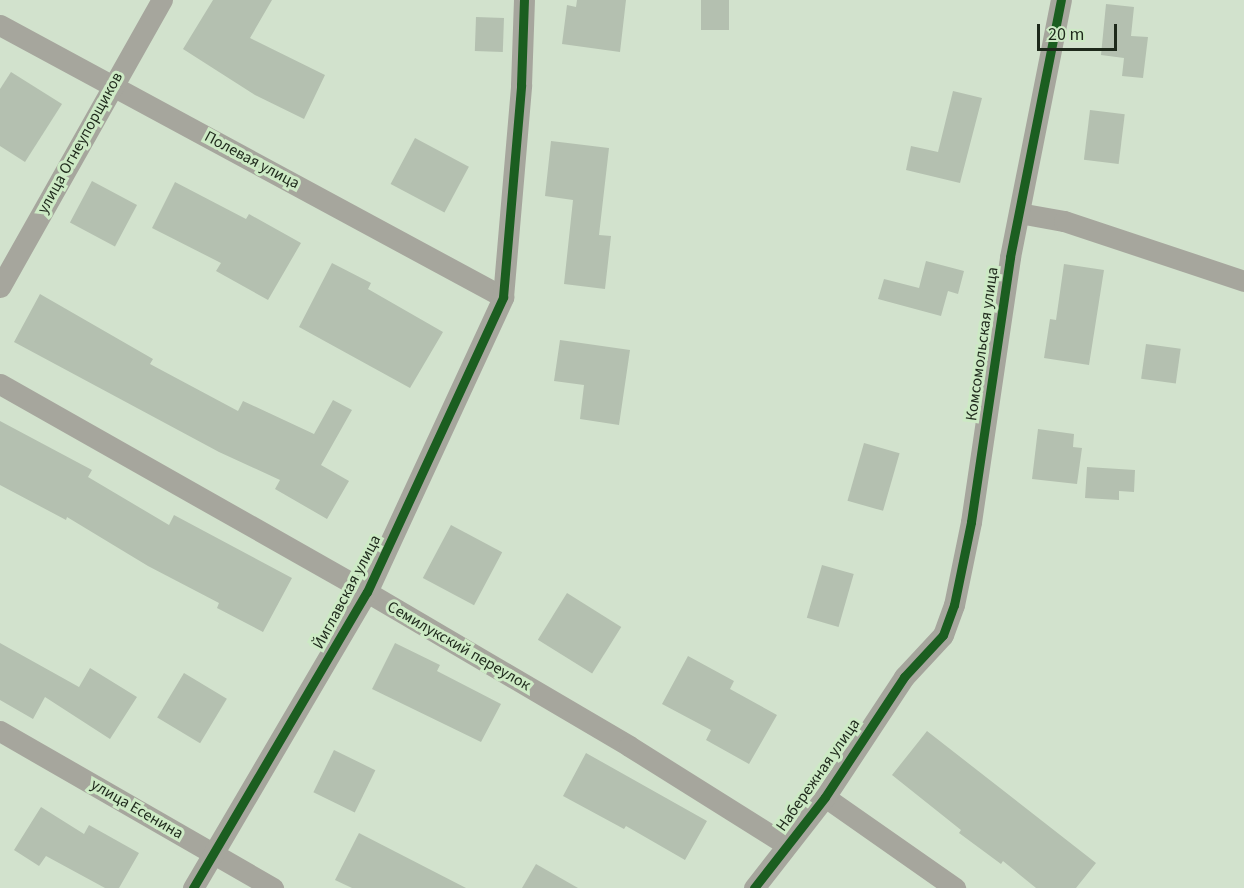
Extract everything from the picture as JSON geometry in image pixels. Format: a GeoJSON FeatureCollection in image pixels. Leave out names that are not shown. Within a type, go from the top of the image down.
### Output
{"type":"FeatureCollection","features":[{"type":"Feature","properties":{"kind":"street","name":"улица Огнеупорщиков"},"geometry":{"type":"LineString","coordinates":[[0,287],[162,0]]}},
{"type":"Feature","properties":{"kind":"street","name":"Йиглавская улица"},"geometry":{"type":"LineString","coordinates":[[193,888],[367,592],[503,297],[521,86],[524,0]]}},
{"type":"Feature","properties":{"kind":"street","name":"Комсомольская улица"},"geometry":{"type":"LineString","coordinates":[[904,677],[942,634],[954,605],[971,522],[1018,213],[1060,0]]}},
{"type":"Feature","properties":{"kind":"street","name":"Полевая улица"},"geometry":{"type":"LineString","coordinates":[[0,25],[503,297]]}},
{"type":"Feature","properties":{"kind":"street"},"geometry":{"type":"LineString","coordinates":[[1018,213],[1064,221],[1244,281]]}},
{"type":"Feature","properties":{"kind":"street","name":"Семилукский переулок"},"geometry":{"type":"LineString","coordinates":[[0,384],[367,592],[629,746],[787,845]]}},
{"type":"Feature","properties":{"kind":"street","name":"Набережная улица"},"geometry":{"type":"LineString","coordinates":[[754,888],[825,797],[904,677]]}},
{"type":"Feature","properties":{"kind":"street","name":"улица Есенина"},"geometry":{"type":"LineString","coordinates":[[0,731],[273,888]]}},
{"type":"Feature","properties":{"kind":"street"},"geometry":{"type":"LineString","coordinates":[[825,797],[955,888]]}},
{"type":"Feature","properties":{"kind":"building"},"geometry":{"type":"Polygon","coordinates":[[[213,0],[272,0],[250,38],[325,75],[304,119],[255,95],[183,49],[213,0]]]}},
{"type":"Feature","properties":{"kind":"building"},"geometry":{"type":"Polygon","coordinates":[[[577,0],[626,0],[620,52],[562,44],[567,5],[576,7],[577,0]]]}},
{"type":"Feature","properties":{"kind":"building"},"geometry":{"type":"Polygon","coordinates":[[[701,0],[729,0],[729,30],[701,30],[701,0]]]}},
{"type":"Feature","properties":{"kind":"building"},"geometry":{"type":"Polygon","coordinates":[[[1106,4],[1134,7],[1131,36],[1148,37],[1143,78],[1122,76],[1124,58],[1101,55],[1106,4]]]}},
{"type":"Feature","properties":{"kind":"building"},"geometry":{"type":"Polygon","coordinates":[[[476,17],[504,18],[503,52],[475,51],[476,17]]]}},
{"type":"Feature","properties":{"kind":"building"},"geometry":{"type":"Polygon","coordinates":[[[11,72],[62,104],[25,162],[0,146],[0,89],[11,72]]]}},
{"type":"Feature","properties":{"kind":"building"},"geometry":{"type":"Polygon","coordinates":[[[953,91],[982,98],[960,183],[906,170],[911,146],[938,152],[953,91]]]}},
{"type":"Feature","properties":{"kind":"building"},"geometry":{"type":"Polygon","coordinates":[[[1090,110],[1125,114],[1119,164],[1084,160],[1090,110]]]}},
{"type":"Feature","properties":{"kind":"building"},"geometry":{"type":"Polygon","coordinates":[[[415,138],[469,167],[444,213],[391,184],[415,138]]]}},
{"type":"Feature","properties":{"kind":"building"},"geometry":{"type":"Polygon","coordinates":[[[551,141],[609,148],[599,235],[611,236],[605,289],[564,284],[573,200],[545,196],[551,141]]]}},
{"type":"Feature","properties":{"kind":"building"},"geometry":{"type":"Polygon","coordinates":[[[92,181],[137,205],[115,246],[70,222],[92,181]]]}},
{"type":"Feature","properties":{"kind":"building"},"geometry":{"type":"Polygon","coordinates":[[[175,182],[246,219],[249,214],[301,243],[268,300],[216,271],[221,263],[152,228],[175,182]]]}},
{"type":"Feature","properties":{"kind":"building"},"geometry":{"type":"Polygon","coordinates":[[[926,261],[964,271],[958,294],[948,291],[941,316],[878,299],[884,279],[919,288],[926,261]]]}},
{"type":"Feature","properties":{"kind":"building"},"geometry":{"type":"Polygon","coordinates":[[[332,263],[371,283],[368,289],[443,332],[410,388],[299,327],[332,263]]]}},
{"type":"Feature","properties":{"kind":"building"},"geometry":{"type":"Polygon","coordinates":[[[1064,264],[1104,270],[1089,365],[1044,358],[1050,319],[1056,320],[1064,264]]]}},
{"type":"Feature","properties":{"kind":"building"},"geometry":{"type":"Polygon","coordinates":[[[40,294],[153,359],[150,364],[238,411],[243,401],[314,434],[333,400],[352,410],[321,465],[349,481],[327,519],[275,489],[280,480],[219,452],[14,342],[40,294]]]}},
{"type":"Feature","properties":{"kind":"building"},"geometry":{"type":"Polygon","coordinates":[[[560,340],[630,350],[619,425],[580,419],[584,385],[554,381],[560,340]]]}},
{"type":"Feature","properties":{"kind":"building"},"geometry":{"type":"Polygon","coordinates":[[[1146,344],[1181,349],[1176,384],[1141,379],[1146,344]]]}},
{"type":"Feature","properties":{"kind":"building"},"geometry":{"type":"Polygon","coordinates":[[[0,421],[92,470],[88,477],[169,525],[174,515],[292,578],[263,632],[217,608],[219,603],[148,566],[67,517],[66,520],[0,485],[0,421]]]}},
{"type":"Feature","properties":{"kind":"building"},"geometry":{"type":"Polygon","coordinates":[[[1038,429],[1074,434],[1073,447],[1082,448],[1077,484],[1032,479],[1038,429]]]}},
{"type":"Feature","properties":{"kind":"building"},"geometry":{"type":"Polygon","coordinates":[[[864,443],[900,453],[883,511],[847,501],[864,443]]]}},
{"type":"Feature","properties":{"kind":"building"},"geometry":{"type":"Polygon","coordinates":[[[1087,467],[1135,470],[1134,492],[1119,491],[1119,500],[1085,498],[1087,467]]]}},
{"type":"Feature","properties":{"kind":"building"},"geometry":{"type":"Polygon","coordinates":[[[451,525],[502,552],[474,605],[423,578],[451,525]]]}},
{"type":"Feature","properties":{"kind":"building"},"geometry":{"type":"Polygon","coordinates":[[[822,565],[854,574],[839,627],[807,618],[822,565]]]}},
{"type":"Feature","properties":{"kind":"building"},"geometry":{"type":"Polygon","coordinates":[[[567,593],[621,627],[592,674],[538,640],[567,593]]]}},
{"type":"Feature","properties":{"kind":"building"},"geometry":{"type":"Polygon","coordinates":[[[0,643],[79,687],[90,668],[137,697],[110,739],[45,697],[33,719],[0,700],[0,643]]]}},
{"type":"Feature","properties":{"kind":"building"},"geometry":{"type":"Polygon","coordinates":[[[395,643],[440,665],[437,671],[501,704],[481,742],[372,689],[395,643]]]}},
{"type":"Feature","properties":{"kind":"building"},"geometry":{"type":"Polygon","coordinates":[[[688,656],[734,681],[730,689],[777,715],[749,764],[706,740],[711,730],[662,704],[688,656]]]}},
{"type":"Feature","properties":{"kind":"building"},"geometry":{"type":"Polygon","coordinates":[[[184,673],[227,699],[200,743],[157,718],[184,673]]]}},
{"type":"Feature","properties":{"kind":"building"},"geometry":{"type":"Polygon","coordinates":[[[927,731],[1096,863],[1076,888],[1036,888],[1003,861],[1001,864],[959,833],[961,830],[892,775],[927,731]]]}},
{"type":"Feature","properties":{"kind":"building"},"geometry":{"type":"Polygon","coordinates":[[[334,750],[375,770],[355,812],[313,792],[334,750]]]}},
{"type":"Feature","properties":{"kind":"building"},"geometry":{"type":"Polygon","coordinates":[[[586,753],[707,821],[685,860],[626,826],[624,829],[563,796],[586,753]]]}},
{"type":"Feature","properties":{"kind":"building"},"geometry":{"type":"Polygon","coordinates":[[[41,807],[84,834],[89,825],[139,853],[119,888],[105,888],[46,856],[39,866],[14,850],[41,807]]]}},
{"type":"Feature","properties":{"kind":"building"},"geometry":{"type":"Polygon","coordinates":[[[359,833],[466,888],[352,888],[335,880],[359,833]]]}},
{"type":"Feature","properties":{"kind":"building"},"geometry":{"type":"Polygon","coordinates":[[[536,864],[578,888],[522,888],[536,864]]]}},
{"type":"Feature","properties":{"kind":"cycle path"},"geometry":{"type":"LineString","coordinates":[[193,888],[367,592],[503,297],[521,85],[524,0]]}},
{"type":"Feature","properties":{"kind":"cycle path"},"geometry":{"type":"LineString","coordinates":[[754,888],[825,797],[904,677],[943,635],[954,605],[971,522],[1010,257],[1061,0]]}}]}
